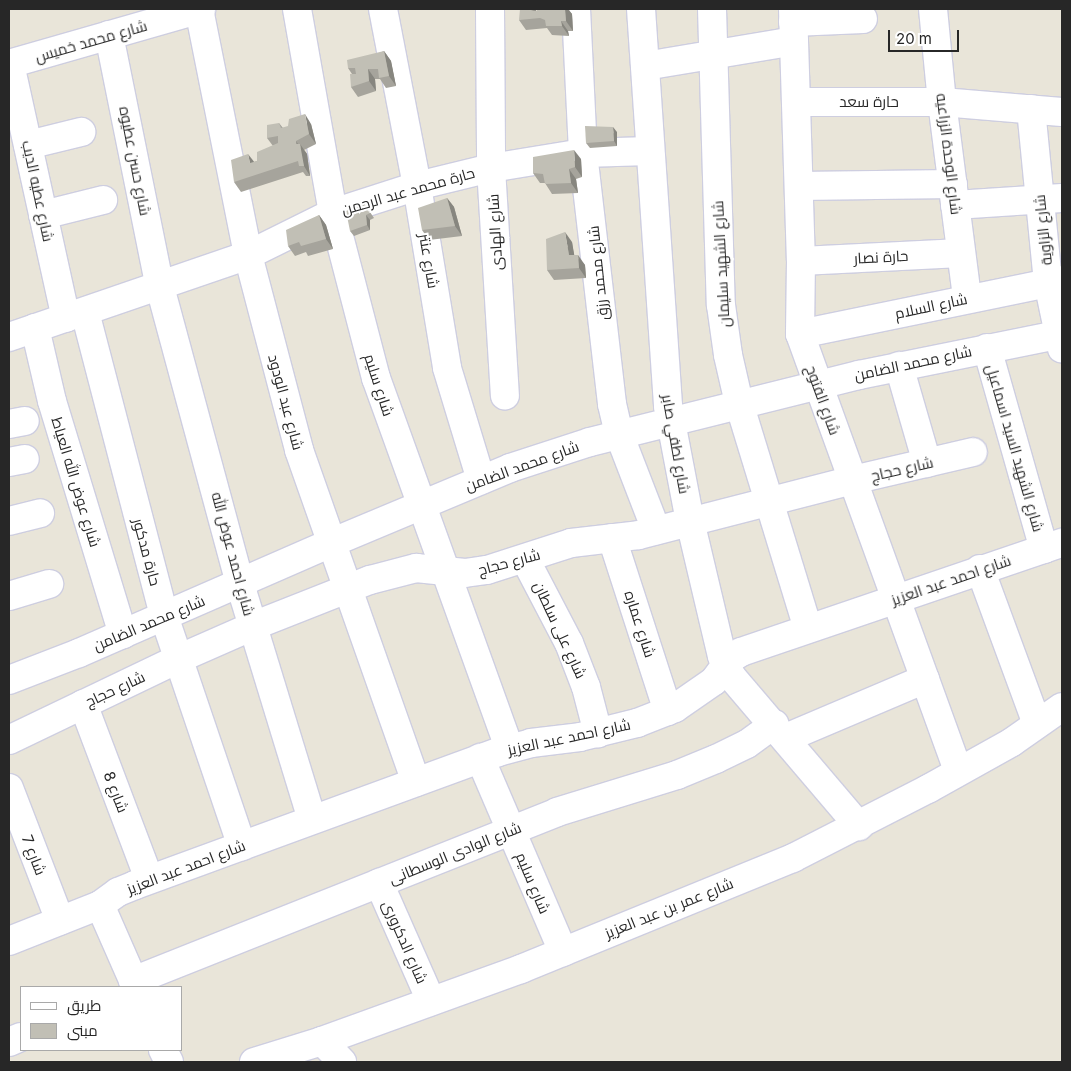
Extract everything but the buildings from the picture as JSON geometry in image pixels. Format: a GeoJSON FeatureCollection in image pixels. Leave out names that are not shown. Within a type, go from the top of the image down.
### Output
{"type":"FeatureCollection","features":[{"type":"Feature","properties":{"kind":"street","name":"شارع محمد خميس"},"geometry":{"type":"LineString","coordinates":[[10,64],[200,9]]}},
{"type":"Feature","properties":{"kind":"street","name":"شارع عبد الودود"},"geometry":{"type":"LineString","coordinates":[[200,9],[248,255],[299,450],[416,782]]}},
{"type":"Feature","properties":{"kind":"street","name":"شارع سليم"},"geometry":{"type":"LineString","coordinates":[[298,9],[333,213],[376,378],[420,505],[509,748]]}},
{"type":"Feature","properties":{"kind":"street","name":"شارع عنتر"},"geometry":{"type":"LineString","coordinates":[[383,9],[417,186],[447,368],[481,480]]}},
{"type":"Feature","properties":{"kind":"street","name":"شارع الهادى"},"geometry":{"type":"LineString","coordinates":[[490,9],[492,168],[505,396]]}},
{"type":"Feature","properties":{"kind":"street","name":"شارع محمد رزق"},"geometry":{"type":"LineString","coordinates":[[576,9],[583,153],[612,404],[619,434],[656,530]]}},
{"type":"Feature","properties":{"kind":"street","name":"شارع لطفي صابر"},"geometry":{"type":"LineString","coordinates":[[641,9],[670,421],[690,520],[725,666],[859,826]]}},
{"type":"Feature","properties":{"kind":"street","name":"شارع الشهيد سليمان"},"geometry":{"type":"LineString","coordinates":[[712,9],[721,305],[728,355],[739,403],[808,628]]}},
{"type":"Feature","properties":{"kind":"street","name":"شارع الوحدة الزراعيه"},"geometry":{"type":"LineString","coordinates":[[933,9],[942,102],[967,298]]}},
{"type":"Feature","properties":{"kind":"street"},"geometry":{"type":"LineString","coordinates":[[645,66],[714,56],[793,24],[863,19]]}},
{"type":"Feature","properties":{"kind":"street","name":"شارع الفتوح"},"geometry":{"type":"LineString","coordinates":[[793,24],[801,260],[800,334],[958,771]]}},
{"type":"Feature","properties":{"kind":"street","name":"شارع حسن عطيوه"},"geometry":{"type":"LineString","coordinates":[[109,35],[160,287]]}},
{"type":"Feature","properties":{"kind":"street","name":"شارع عطيه الديب"},"geometry":{"type":"LineString","coordinates":[[10,64],[43,214],[75,315]]}},
{"type":"Feature","properties":{"kind":"street","name":"حارة سعد"},"geometry":{"type":"LineString","coordinates":[[796,102],[942,102],[1062,112]]}},
{"type":"Feature","properties":{"kind":"street","name":"شارع الزاوية"},"geometry":{"type":"LineString","coordinates":[[1031,109],[1051,199],[1055,281],[1061,340]]}},
{"type":"Feature","properties":{"kind":"street"},"geometry":{"type":"LineString","coordinates":[[28,145],[81,132]]}},
{"type":"Feature","properties":{"kind":"street","name":"حارة محمد عبد الرحمن"},"geometry":{"type":"LineString","coordinates":[[9,337],[160,287],[248,255],[333,213],[417,186],[492,168],[583,153],[650,151]]}},
{"type":"Feature","properties":{"kind":"street"},"geometry":{"type":"LineString","coordinates":[[799,186],[1051,199]]}},
{"type":"Feature","properties":{"kind":"street"},"geometry":{"type":"LineString","coordinates":[[43,214],[103,200]]}},
{"type":"Feature","properties":{"kind":"street","name":"حارة نصار"},"geometry":{"type":"LineString","coordinates":[[801,260],[961,253]]}},
{"type":"Feature","properties":{"kind":"street","name":"شارع السلام"},"geometry":{"type":"LineString","coordinates":[[800,334],[1055,281]]}},
{"type":"Feature","properties":{"kind":"street","name":"شارع احمد عوض الله"},"geometry":{"type":"LineString","coordinates":[[160,287],[240,584],[312,819]]}},
{"type":"Feature","properties":{"kind":"street","name":"حارة مدكور"},"geometry":{"type":"LineString","coordinates":[[75,315],[164,616],[242,846]]}},
{"type":"Feature","properties":{"kind":"street","name":"شارع عوض الله العياط"},"geometry":{"type":"LineString","coordinates":[[35,328],[52,401],[123,634]]}},
{"type":"Feature","properties":{"kind":"street","name":"شارع محمد الضامن"},"geometry":{"type":"LineString","coordinates":[[9,680],[123,634],[481,480],[590,442],[739,403],[899,366],[987,348],[1061,340]]}},
{"type":"Feature","properties":{"kind":"street","name":"شارع الشهيد السيد اسماعيل"},"geometry":{"type":"LineString","coordinates":[[987,348],[1053,546]]}},
{"type":"Feature","properties":{"kind":"street"},"geometry":{"type":"LineString","coordinates":[[899,366],[927,463]]}},
{"type":"Feature","properties":{"kind":"street","name":"شارع حجاج"},"geometry":{"type":"LineString","coordinates":[[9,740],[178,659],[347,588],[416,568],[465,573],[487,570],[571,543],[639,535],[690,520],[972,452]]}},
{"type":"Feature","properties":{"kind":"street"},"geometry":{"type":"LineString","coordinates":[[9,521],[40,513]]}},
{"type":"Feature","properties":{"kind":"street","name":"شارع عماره"},"geometry":{"type":"LineString","coordinates":[[612,538],[668,711]]}},
{"type":"Feature","properties":{"kind":"street","name":"شارع احمد عبد العزيز"},"geometry":{"type":"LineString","coordinates":[[9,941],[100,905],[118,892],[149,879],[480,758],[509,748],[637,723],[668,711],[714,681],[725,666],[741,652],[980,569],[1053,546]]}},
{"type":"Feature","properties":{"kind":"street","name":"شارع على سلطان"},"geometry":{"type":"LineString","coordinates":[[525,559],[569,643],[586,687],[598,732]]}},
{"type":"Feature","properties":{"kind":"street"},"geometry":{"type":"LineString","coordinates":[[980,569],[1037,724]]}},
{"type":"Feature","properties":{"kind":"street"},"geometry":{"type":"LineString","coordinates":[[9,596],[50,584]]}},
{"type":"Feature","properties":{"kind":"street","name":"شارع الوادى الوسطانى"},"geometry":{"type":"LineString","coordinates":[[135,984],[557,812],[677,774],[781,731],[925,680]]}},
{"type":"Feature","properties":{"kind":"street","name":"شارع 8"},"geometry":{"type":"LineString","coordinates":[[83,704],[149,879]]}},
{"type":"Feature","properties":{"kind":"street","name":"شارع عمر بن عبد العزيز"},"geometry":{"type":"LineString","coordinates":[[254,1062],[322,1041],[563,952],[793,858],[859,826],[1012,742],[1062,707]]}},
{"type":"Feature","properties":{"kind":"street","name":"شارع سليم"},"geometry":{"type":"LineString","coordinates":[[480,758],[563,952]]}},
{"type":"Feature","properties":{"kind":"street","name":"شارع 7"},"geometry":{"type":"LineString","coordinates":[[9,788],[60,921]]}},
{"type":"Feature","properties":{"kind":"street","name":"شارع الدكرورى"},"geometry":{"type":"LineString","coordinates":[[379,883],[431,1001]]}},
{"type":"Feature","properties":{"kind":"street"},"geometry":{"type":"LineString","coordinates":[[100,905],[135,984]]}},
{"type":"Feature","properties":{"kind":"street"},"geometry":{"type":"LineString","coordinates":[[322,1041],[342,1062]]}}]}
